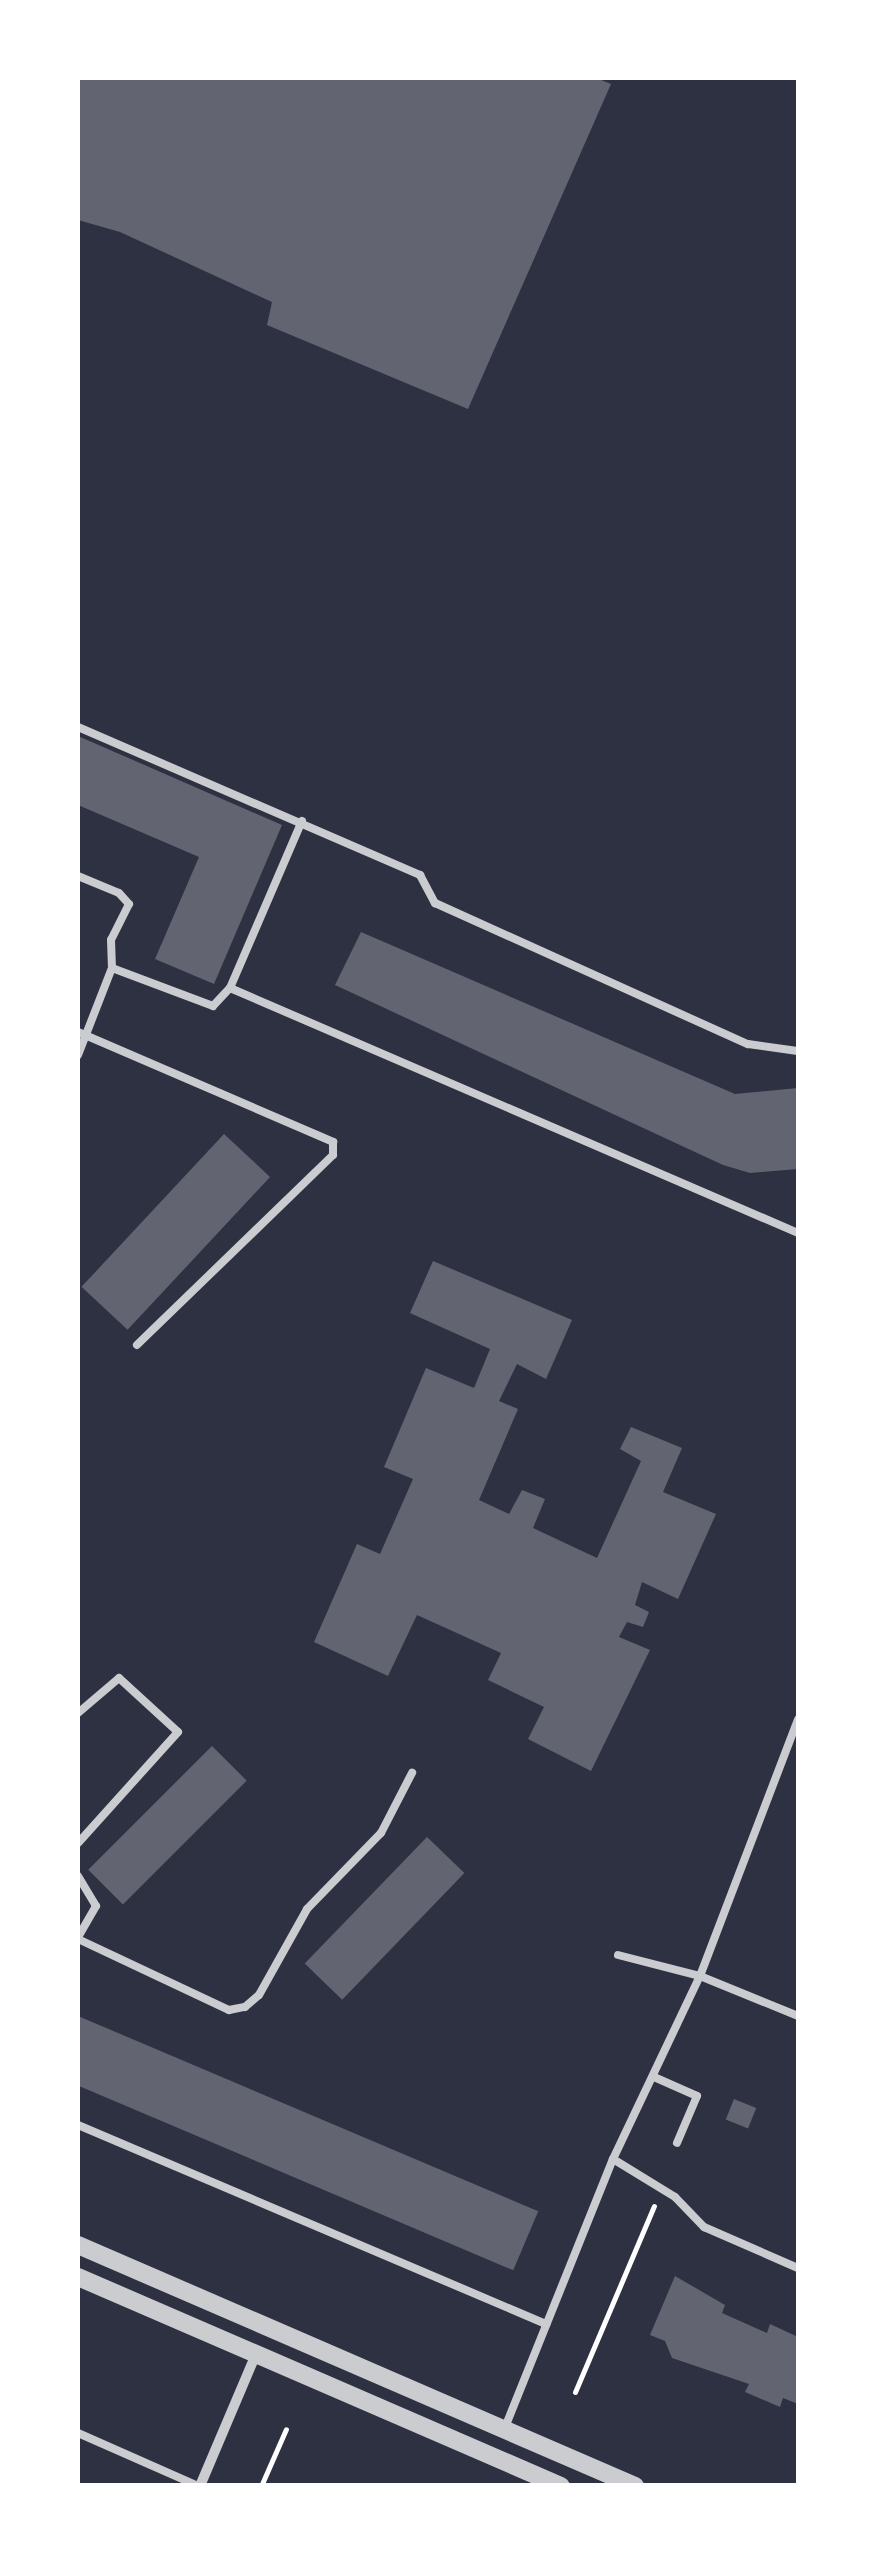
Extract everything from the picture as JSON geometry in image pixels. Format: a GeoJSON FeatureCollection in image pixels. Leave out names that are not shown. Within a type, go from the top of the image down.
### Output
{"type":"FeatureCollection","features":[{"type":"Feature","properties":{"kind":"street"},"geometry":{"type":"LineString","coordinates":[[78,2245],[635,2486]]}},
{"type":"Feature","properties":{"kind":"street"},"geometry":{"type":"LineString","coordinates":[[78,2277],[561,2486]]}},
{"type":"Feature","properties":{"kind":"street"},"geometry":{"type":"LineString","coordinates":[[199,2486],[256,2354]]}},
{"type":"Feature","properties":{"kind":"lane"},"geometry":{"type":"LineString","coordinates":[[78,727],[420,875],[435,904],[748,1044],[798,1051]]}},
{"type":"Feature","properties":{"kind":"lane"},"geometry":{"type":"LineString","coordinates":[[112,968],[205,1006],[230,988],[302,822]]}},
{"type":"Feature","properties":{"kind":"lane"},"geometry":{"type":"LineString","coordinates":[[78,876],[119,893],[129,904],[111,940],[112,968],[82,1034],[78,1055]]}},
{"type":"Feature","properties":{"kind":"lane"},"geometry":{"type":"LineString","coordinates":[[230,988],[798,1233]]}},
{"type":"Feature","properties":{"kind":"lane"},"geometry":{"type":"LineString","coordinates":[[82,1034],[333,1142],[333,1155],[137,1345]]}},
{"type":"Feature","properties":{"kind":"lane"},"geometry":{"type":"LineString","coordinates":[[78,1713],[118,1678],[178,1732],[78,1843]]}},
{"type":"Feature","properties":{"kind":"lane"},"geometry":{"type":"LineString","coordinates":[[504,2430],[612,2159],[700,1976],[798,1720]]}},
{"type":"Feature","properties":{"kind":"lane"},"geometry":{"type":"LineString","coordinates":[[78,1876],[96,1906],[78,1938],[228,2010],[245,2007],[260,1995],[307,1909],[381,1833],[412,1773]]}},
{"type":"Feature","properties":{"kind":"lane"},"geometry":{"type":"LineString","coordinates":[[618,1955],[700,1976],[798,2016]]}},
{"type":"Feature","properties":{"kind":"lane"},"geometry":{"type":"LineString","coordinates":[[654,2077],[697,2096],[677,2144]]}},
{"type":"Feature","properties":{"kind":"lane"},"geometry":{"type":"LineString","coordinates":[[78,2125],[546,2324]]}},
{"type":"Feature","properties":{"kind":"lane"},"geometry":{"type":"LineString","coordinates":[[612,2159],[662,2189],[704,2228],[798,2268]]}},
{"type":"Feature","properties":{"kind":"lane"},"geometry":{"type":"LineString","coordinates":[[78,2433],[199,2486]]}},
{"type":"Feature","properties":{"kind":"path"},"geometry":{"type":"LineString","coordinates":[[574,2392],[662,2189]]}},
{"type":"Feature","properties":{"kind":"path"},"geometry":{"type":"LineString","coordinates":[[262,2486],[286,2429]]}},
{"type":"Feature","properties":{"kind":"building"},"geometry":{"type":"Polygon","coordinates":[[[78,78],[596,78],[611,84],[468,409],[267,325],[272,302],[120,232],[78,220],[78,78]]]}},
{"type":"Feature","properties":{"kind":"building"},"geometry":{"type":"Polygon","coordinates":[[[78,736],[282,825],[214,984],[155,959],[199,857],[78,805],[78,736]]]}},
{"type":"Feature","properties":{"kind":"building"},"geometry":{"type":"Polygon","coordinates":[[[361,932],[735,1094],[798,1088],[798,1169],[750,1173],[723,1165],[335,985],[361,932]]]}},
{"type":"Feature","properties":{"kind":"building"},"geometry":{"type":"Polygon","coordinates":[[[224,1134],[270,1177],[128,1330],[81,1287],[224,1134]]]}},
{"type":"Feature","properties":{"kind":"building"},"geometry":{"type":"Polygon","coordinates":[[[433,1261],[572,1320],[546,1379],[517,1364],[499,1401],[518,1409],[479,1500],[509,1514],[522,1490],[545,1499],[533,1528],[597,1558],[641,1461],[620,1449],[631,1427],[682,1448],[663,1492],[716,1514],[678,1599],[642,1582],[635,1605],[649,1612],[643,1627],[627,1622],[619,1637],[650,1650],[591,1771],[528,1739],[544,1707],[488,1680],[501,1653],[417,1615],[388,1676],[314,1642],[357,1544],[380,1554],[413,1479],[384,1467],[426,1368],[474,1388],[490,1349],[410,1313],[433,1261]]]}},
{"type":"Feature","properties":{"kind":"building"},"geometry":{"type":"Polygon","coordinates":[[[212,1746],[247,1781],[123,1904],[88,1870],[212,1746]]]}},
{"type":"Feature","properties":{"kind":"building"},"geometry":{"type":"Polygon","coordinates":[[[427,1837],[464,1873],[342,2000],[305,1964],[427,1837]]]}},
{"type":"Feature","properties":{"kind":"building"},"geometry":{"type":"Polygon","coordinates":[[[78,2016],[538,2211],[513,2270],[78,2086],[78,2016]]]}},
{"type":"Feature","properties":{"kind":"building"},"geometry":{"type":"Polygon","coordinates":[[[734,2099],[756,2108],[748,2128],[726,2119],[734,2099]]]}},
{"type":"Feature","properties":{"kind":"building"},"geometry":{"type":"Polygon","coordinates":[[[675,2276],[725,2305],[722,2313],[767,2333],[770,2324],[798,2337],[798,2404],[783,2398],[780,2407],[745,2392],[749,2384],[672,2358],[665,2341],[650,2335],[675,2276]]]}}]}
